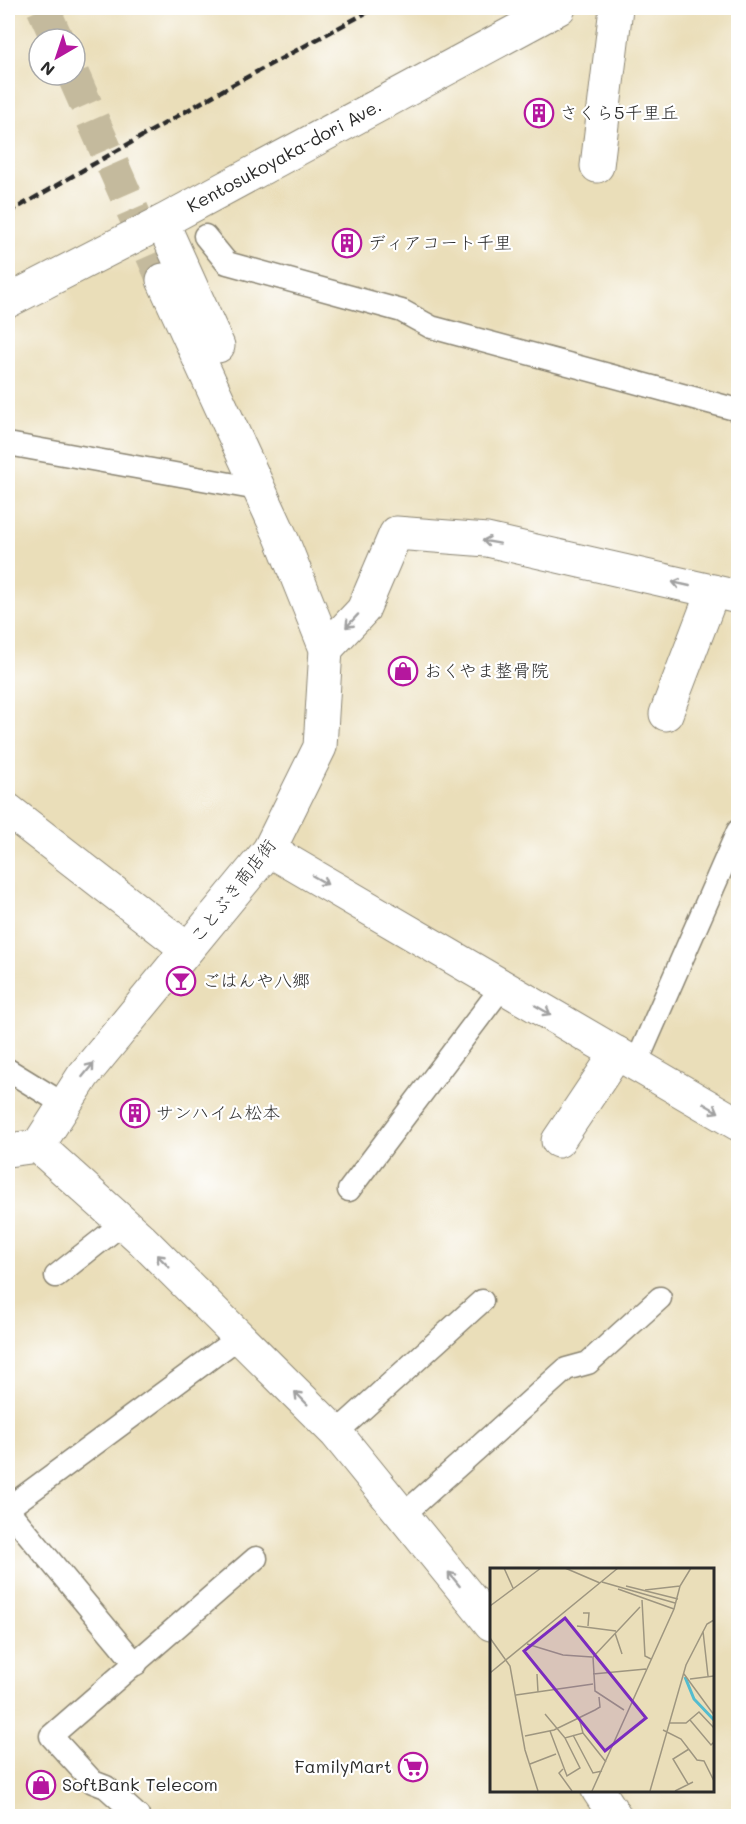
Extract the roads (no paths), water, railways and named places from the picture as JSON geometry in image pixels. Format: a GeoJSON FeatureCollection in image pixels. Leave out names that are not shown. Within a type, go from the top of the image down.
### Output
{"type":"FeatureCollection","features":[{"type":"Feature","properties":{"kind":"street","name":"Kentosukoyaka-dori Ave."},"geometry":{"type":"LineString","coordinates":[[8,301],[162,222],[559,8]]}},
{"type":"Feature","properties":{"kind":"street"},"geometry":{"type":"LineString","coordinates":[[597,166],[616,8]]}},
{"type":"Feature","properties":{"kind":"street"},"geometry":{"type":"LineString","coordinates":[[162,222],[271,468],[281,537]]}},
{"type":"Feature","properties":{"kind":"street"},"geometry":{"type":"LineString","coordinates":[[163,280],[281,537]]}},
{"type":"Feature","properties":{"kind":"street"},"geometry":{"type":"LineString","coordinates":[[326,649],[363,610],[396,533],[487,540],[730,590],[666,714]]}},
{"type":"Feature","properties":{"kind":"street","name":"ことぶき商店街"},"geometry":{"type":"LineString","coordinates":[[23,1148],[64,1105],[83,1076],[269,850],[320,747],[326,649],[281,537]]}},
{"type":"Feature","properties":{"kind":"street"},"geometry":{"type":"LineString","coordinates":[[8,810],[187,949]]}},
{"type":"Feature","properties":{"kind":"street"},"geometry":{"type":"LineString","coordinates":[[269,850],[738,1124]]}},
{"type":"Feature","properties":{"kind":"street"},"geometry":{"type":"LineString","coordinates":[[558,1141],[627,1059]]}},
{"type":"Feature","properties":{"kind":"street"},"geometry":{"type":"LineString","coordinates":[[23,1148],[123,1223],[336,1433],[490,1623]]}},
{"type":"Feature","properties":{"kind":"street"},"geometry":{"type":"LineString","coordinates":[[599,1791],[615,1816]]}},
{"type":"Feature","properties":{"kind":"lane"},"geometry":{"type":"LineString","coordinates":[[205,236],[227,263],[402,310],[431,327],[738,410]]}},
{"type":"Feature","properties":{"kind":"lane"},"geometry":{"type":"LineString","coordinates":[[8,444],[258,489]]}},
{"type":"Feature","properties":{"kind":"lane"},"geometry":{"type":"LineString","coordinates":[[627,1059],[738,831]]}},
{"type":"Feature","properties":{"kind":"lane"},"geometry":{"type":"LineString","coordinates":[[349,1190],[502,987]]}},
{"type":"Feature","properties":{"kind":"lane"},"geometry":{"type":"LineString","coordinates":[[8,1070],[64,1105]]}},
{"type":"Feature","properties":{"kind":"lane"},"geometry":{"type":"LineString","coordinates":[[56,1276],[123,1223]]}},
{"type":"Feature","properties":{"kind":"lane"},"geometry":{"type":"LineString","coordinates":[[403,1515],[566,1369],[588,1363],[660,1298]]}},
{"type":"Feature","properties":{"kind":"lane"},"geometry":{"type":"LineString","coordinates":[[336,1433],[482,1301]]}},
{"type":"Feature","properties":{"kind":"lane"},"geometry":{"type":"LineString","coordinates":[[136,1664],[8,1508],[239,1337]]}},
{"type":"Feature","properties":{"kind":"lane"},"geometry":{"type":"LineString","coordinates":[[138,1816],[106,1787],[93,1782],[51,1736],[256,1558]]}},
{"type":"Feature","properties":{"kind":"tunnel"},"geometry":{"type":"LineString","coordinates":[[43,8],[52,27]]}},
{"type":"Feature","properties":{"kind":"tunnel"},"geometry":{"type":"LineString","coordinates":[[78,87],[163,280]]}},
{"type":"Feature","properties":{"kind":"railway"},"geometry":{"type":"LineString","coordinates":[[8,213],[223,90],[375,8]]}},
{"type":"Feature","properties":{"kind":"place","name":"さくら5千里丘"},"geometry":{"type":"Point","coordinates":[539,113]}},
{"type":"Feature","properties":{"kind":"place","name":"ディアコート千里"},"geometry":{"type":"Point","coordinates":[347,243]}},
{"type":"Feature","properties":{"kind":"place","name":"おくやま整骨院"},"geometry":{"type":"Point","coordinates":[403,671]}},
{"type":"Feature","properties":{"kind":"place","name":"ごはんや八郷"},"geometry":{"type":"Point","coordinates":[181,981]}},
{"type":"Feature","properties":{"kind":"place","name":"サンハイム松本"},"geometry":{"type":"Point","coordinates":[135,1113]}},
{"type":"Feature","properties":{"kind":"place","name":"FamilyMart"},"geometry":{"type":"Point","coordinates":[413,1767]}},
{"type":"Feature","properties":{"kind":"place","name":"SoftBank Telecom"},"geometry":{"type":"Point","coordinates":[41,1785]}}]}
